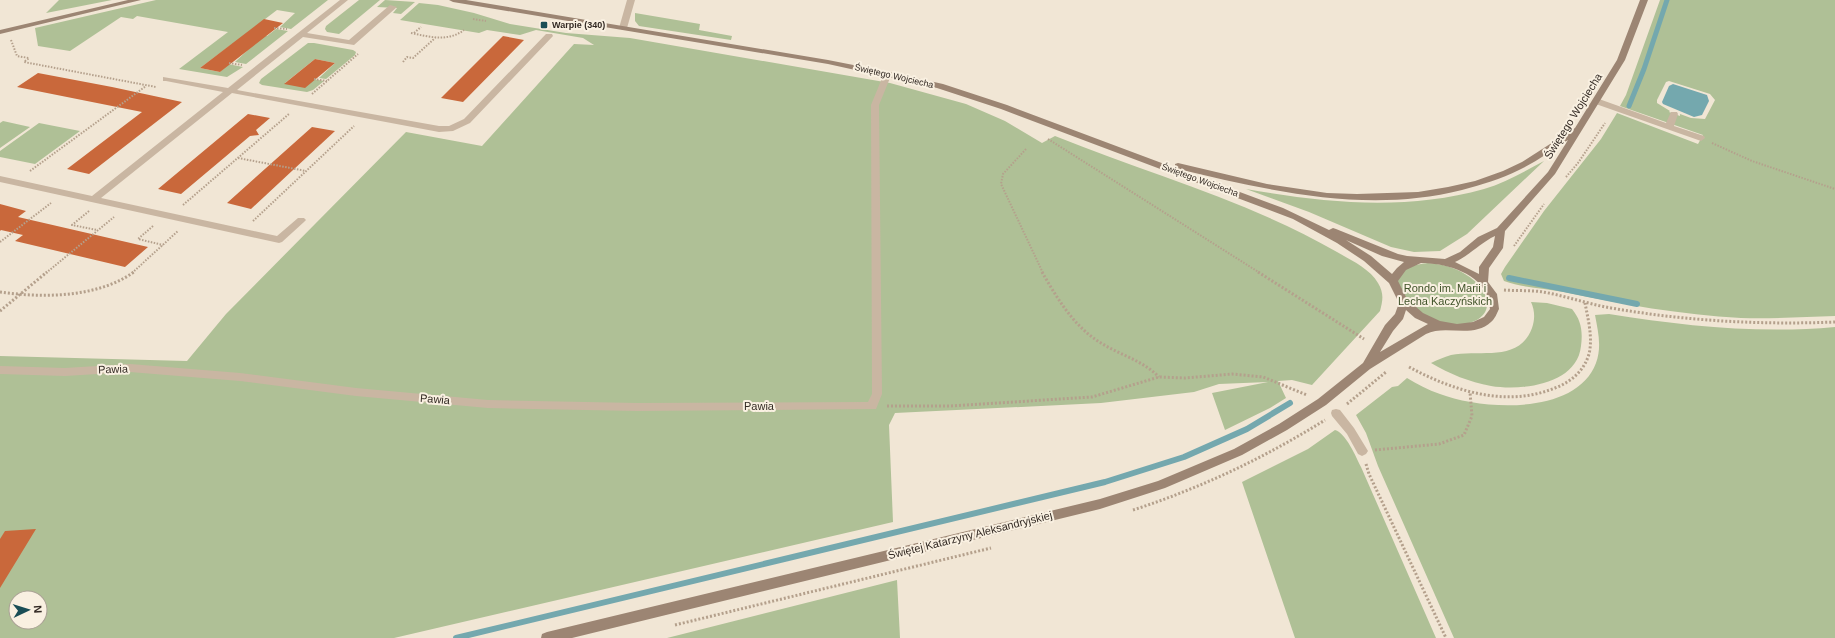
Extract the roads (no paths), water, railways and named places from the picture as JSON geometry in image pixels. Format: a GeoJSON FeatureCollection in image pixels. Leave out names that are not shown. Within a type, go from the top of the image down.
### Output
{"type":"FeatureCollection","features":[{"type":"Feature","properties":{"kind":"street"},"geometry":{"type":"LineString","coordinates":[[0,32],[137,0]]}},
{"type":"Feature","properties":{"kind":"street"},"geometry":{"type":"LineString","coordinates":[[94,200],[344,0]]}},
{"type":"Feature","properties":{"kind":"street","name":"Świętego Wojciecha"},"geometry":{"type":"LineString","coordinates":[[453,0],[888,74],[940,86],[1004,107],[1268,205],[1315,226],[1357,250],[1376,264],[1393,281]]}},
{"type":"Feature","properties":{"kind":"street"},"geometry":{"type":"LineString","coordinates":[[623,28],[631,0]]}},
{"type":"Feature","properties":{"kind":"street","name":"Świętego Wojciecha"},"geometry":{"type":"LineString","coordinates":[[1446,262],[1463,254],[1481,239],[1500,230],[1551,174],[1621,60],[1644,0]]}},
{"type":"Feature","properties":{"kind":"street"},"geometry":{"type":"LineString","coordinates":[[301,34],[351,43],[393,8]]}},
{"type":"Feature","properties":{"kind":"street"},"geometry":{"type":"LineString","coordinates":[[166,79],[439,129],[450,129],[467,121],[548,36]]}},
{"type":"Feature","properties":{"kind":"street","name":"Pawia"},"geometry":{"type":"LineString","coordinates":[[0,370],[65,372],[130,368],[240,377],[356,392],[488,404],[637,407],[872,406],[877,394],[875,105],[888,74]]}},
{"type":"Feature","properties":{"kind":"street"},"geometry":{"type":"LineString","coordinates":[[1596,101],[1701,138]]}},
{"type":"Feature","properties":{"kind":"street"},"geometry":{"type":"LineString","coordinates":[[1669,127],[1674,114]]}},
{"type":"Feature","properties":{"kind":"street"},"geometry":{"type":"LineString","coordinates":[[1143,158],[1240,182],[1302,193],[1340,196],[1396,196],[1457,188],[1506,173],[1526,163],[1579,129]]}},
{"type":"Feature","properties":{"kind":"street"},"geometry":{"type":"LineString","coordinates":[[0,179],[279,240],[301,220]]}},
{"type":"Feature","properties":{"kind":"street","name":"Świętego Wojciecha"},"geometry":{"type":"LineString","coordinates":[[1315,226],[1354,238],[1403,259],[1417,261]]}},
{"type":"Feature","properties":{"kind":"street"},"geometry":{"type":"LineString","coordinates":[[1483,282],[1484,267],[1498,248],[1500,230]]}},
{"type":"Feature","properties":{"kind":"street"},"geometry":{"type":"LineString","coordinates":[[1431,260],[1446,262],[1466,270],[1483,282],[1492,295],[1494,308],[1489,319],[1477,326],[1461,328],[1441,326],[1420,317],[1404,303],[1396,292],[1393,281],[1398,272],[1406,265],[1417,261],[1431,260]]}},
{"type":"Feature","properties":{"kind":"street","name":"Świętej Katarzyny Aleksandryjskiej"},"geometry":{"type":"LineString","coordinates":[[1366,366],[1389,328],[1399,316],[1404,303]]}},
{"type":"Feature","properties":{"kind":"street","name":"Świętej Katarzyny Aleksandryjskiej"},"geometry":{"type":"LineString","coordinates":[[547,638],[1107,502],[1161,484],[1232,454],[1283,427],[1322,402],[1366,366],[1422,331],[1430,327],[1441,326]]}},
{"type":"Feature","properties":{"kind":"street"},"geometry":{"type":"LineString","coordinates":[[1336,413],[1356,438],[1362,451]]}},
{"type":"Feature","properties":{"kind":"water"},"geometry":{"type":"Polygon","coordinates":[[[1673,84],[1707,95],[1709,101],[1702,115],[1694,117],[1663,104],[1662,102],[1669,86],[1673,84]]]}},
{"type":"Feature","properties":{"kind":"waterway"},"geometry":{"type":"LineString","coordinates":[[1629,106],[1644,69],[1667,0]]}},
{"type":"Feature","properties":{"kind":"waterway"},"geometry":{"type":"LineString","coordinates":[[1509,278],[1637,304]]}},
{"type":"Feature","properties":{"kind":"waterway"},"geometry":{"type":"LineString","coordinates":[[456,638],[1105,482],[1184,457],[1247,429],[1290,403]]}},
{"type":"Feature","properties":{"kind":"place","name":"Warpie (340)"},"geometry":{"type":"Point","coordinates":[544,25]}},
{"type":"Feature","properties":{"kind":"park label","name":"Rondo im. Marii i Lecha Kaczyńskich"},"geometry":{"type":"Point","coordinates":[1445,294]}}]}
